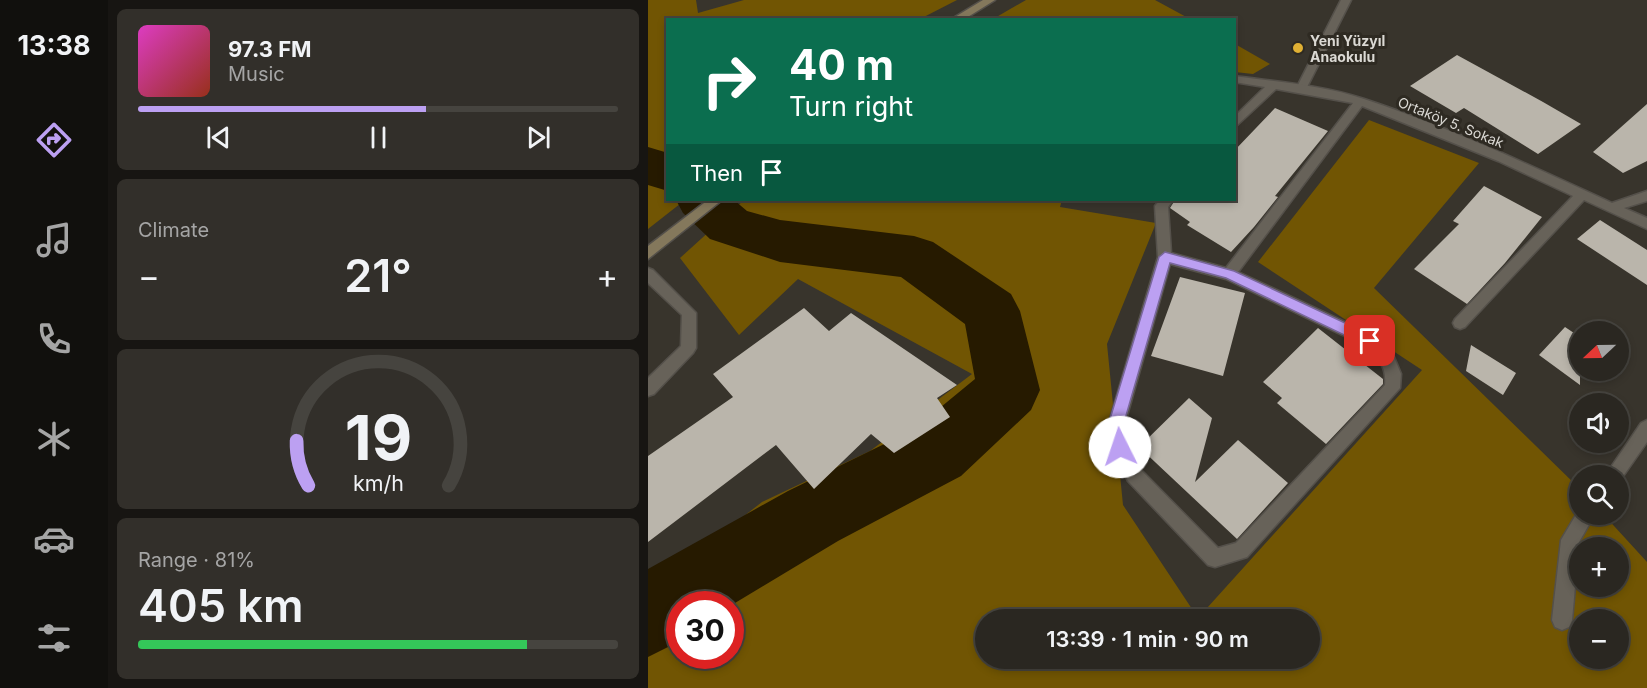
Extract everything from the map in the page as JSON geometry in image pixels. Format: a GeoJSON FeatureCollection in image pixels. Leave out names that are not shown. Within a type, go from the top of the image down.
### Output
{"type":"FeatureCollection","features":[{"type":"Feature","properties":{"kind":"main road"},"geometry":{"type":"LineString","coordinates":[[958,18],[990,0]]}},
{"type":"Feature","properties":{"kind":"main road"},"geometry":{"type":"LineString","coordinates":[[648,254],[715,201]]}},
{"type":"Feature","properties":{"kind":"street"},"geometry":{"type":"LineString","coordinates":[[1301,89],[1346,0]]}},
{"type":"Feature","properties":{"kind":"street","name":"Ortaköy 5. Sokak"},"geometry":{"type":"LineString","coordinates":[[1236,79],[1327,93],[1360,101],[1502,158],[1647,224]]}},
{"type":"Feature","properties":{"kind":"street"},"geometry":{"type":"LineString","coordinates":[[1236,122],[1274,85]]}},
{"type":"Feature","properties":{"kind":"street"},"geometry":{"type":"LineString","coordinates":[[1229,274],[1360,101]]}},
{"type":"Feature","properties":{"kind":"street"},"geometry":{"type":"LineString","coordinates":[[1460,323],[1582,194]]}},
{"type":"Feature","properties":{"kind":"street"},"geometry":{"type":"LineString","coordinates":[[1613,207],[1647,196]]}},
{"type":"Feature","properties":{"kind":"street"},"geometry":{"type":"LineString","coordinates":[[1165,257],[1229,274],[1370,341],[1384,352],[1395,377],[1392,388],[1241,551],[1215,558],[1134,475],[1120,447],[1118,419],[1165,257],[1161,206],[1166,201]]}},
{"type":"Feature","properties":{"kind":"street"},"geometry":{"type":"LineString","coordinates":[[648,274],[689,313],[688,348],[648,389]]}},
{"type":"Feature","properties":{"kind":"street"},"geometry":{"type":"LineString","coordinates":[[1621,465],[1647,428]]}},
{"type":"Feature","properties":{"kind":"street"},"geometry":{"type":"LineString","coordinates":[[1562,621],[1570,540],[1579,525]]}},
{"type":"Feature","properties":{"kind":"shaded area"},"geometry":{"type":"Polygon","coordinates":[[[648,0],[696,0],[698,13],[744,0],[957,0],[922,18],[666,18],[666,201],[684,201],[648,229],[648,0]]]}},
{"type":"Feature","properties":{"kind":"shaded area"},"geometry":{"type":"Polygon","coordinates":[[[1026,0],[1155,0],[1188,18],[995,18],[1026,0]]]}},
{"type":"Feature","properties":{"kind":"shaded area"},"geometry":{"type":"Polygon","coordinates":[[[1236,45],[1270,64],[1253,74],[1236,72],[1236,45]]]}},
{"type":"Feature","properties":{"kind":"shaded area"},"geometry":{"type":"Polygon","coordinates":[[[1369,120],[1479,163],[1374,288],[1569,478],[1569,525],[1613,525],[1624,537],[1569,537],[1569,597],[1629,597],[1629,542],[1647,562],[1647,688],[648,688],[648,591],[762,502],[870,451],[972,374],[798,279],[739,335],[680,258],[743,201],[1062,201],[1060,207],[1156,223],[1107,344],[1123,505],[1192,609],[975,609],[975,669],[1320,669],[1320,609],[1206,609],[1422,370],[1258,262],[1369,120]]]}},
{"type":"Feature","properties":{"kind":"building"},"geometry":{"type":"Polygon","coordinates":[[[1457,55],[1581,124],[1538,154],[1464,108],[1456,113],[1410,86],[1457,55]]]}},
{"type":"Feature","properties":{"kind":"building"},"geometry":{"type":"Polygon","coordinates":[[[1647,104],[1647,161],[1623,173],[1593,152],[1647,104]]]}},
{"type":"Feature","properties":{"kind":"building"},"geometry":{"type":"Polygon","coordinates":[[[1275,108],[1328,131],[1275,196],[1278,197],[1254,227],[1231,252],[1187,225],[1190,222],[1170,208],[1174,201],[1236,201],[1236,149],[1275,108]]]}},
{"type":"Feature","properties":{"kind":"building"},"geometry":{"type":"Polygon","coordinates":[[[1484,186],[1542,217],[1505,263],[1467,304],[1414,269],[1459,224],[1453,221],[1484,186]]]}},
{"type":"Feature","properties":{"kind":"building"},"geometry":{"type":"Polygon","coordinates":[[[1600,220],[1647,250],[1647,285],[1577,239],[1600,220]]]}},
{"type":"Feature","properties":{"kind":"building"},"geometry":{"type":"Polygon","coordinates":[[[1180,277],[1245,293],[1223,376],[1151,356],[1180,277]]]}},
{"type":"Feature","properties":{"kind":"building"},"geometry":{"type":"Polygon","coordinates":[[[804,308],[829,331],[851,313],[957,385],[937,398],[950,417],[894,453],[871,434],[814,489],[776,445],[648,542],[648,456],[733,397],[713,374],[804,308]]]}},
{"type":"Feature","properties":{"kind":"building"},"geometry":{"type":"Polygon","coordinates":[[[1565,327],[1569,330],[1569,377],[1539,355],[1565,327]]]}},
{"type":"Feature","properties":{"kind":"building"},"geometry":{"type":"Polygon","coordinates":[[[1318,328],[1383,379],[1383,384],[1326,444],[1277,403],[1282,398],[1263,382],[1318,328]]]}},
{"type":"Feature","properties":{"kind":"building"},"geometry":{"type":"Polygon","coordinates":[[[1471,345],[1516,373],[1503,395],[1466,371],[1471,345]]]}},
{"type":"Feature","properties":{"kind":"building"},"geometry":{"type":"Polygon","coordinates":[[[1189,398],[1212,418],[1195,482],[1238,440],[1288,483],[1237,539],[1139,447],[1189,398]]]}},
{"type":"Feature","properties":{"kind":"waterway"},"geometry":{"type":"LineString","coordinates":[[648,164],[666,173]]}},
{"type":"Feature","properties":{"kind":"waterway"},"geometry":{"type":"LineString","coordinates":[[648,618],[668,600],[813,516],[937,453],[1009,390],[991,311],[914,257],[780,241],[729,225],[702,201]]}},
{"type":"Feature","properties":{"kind":"place","name":"Yeni Yüzyıl Anaokulu"},"geometry":{"type":"Point","coordinates":[1298,48]}},
{"type":"Feature","properties":{"kind":"route"},"geometry":{"type":"LineString","coordinates":[[1120,447],[1118,419],[1165,257],[1229,274],[1370,341]]}}]}
